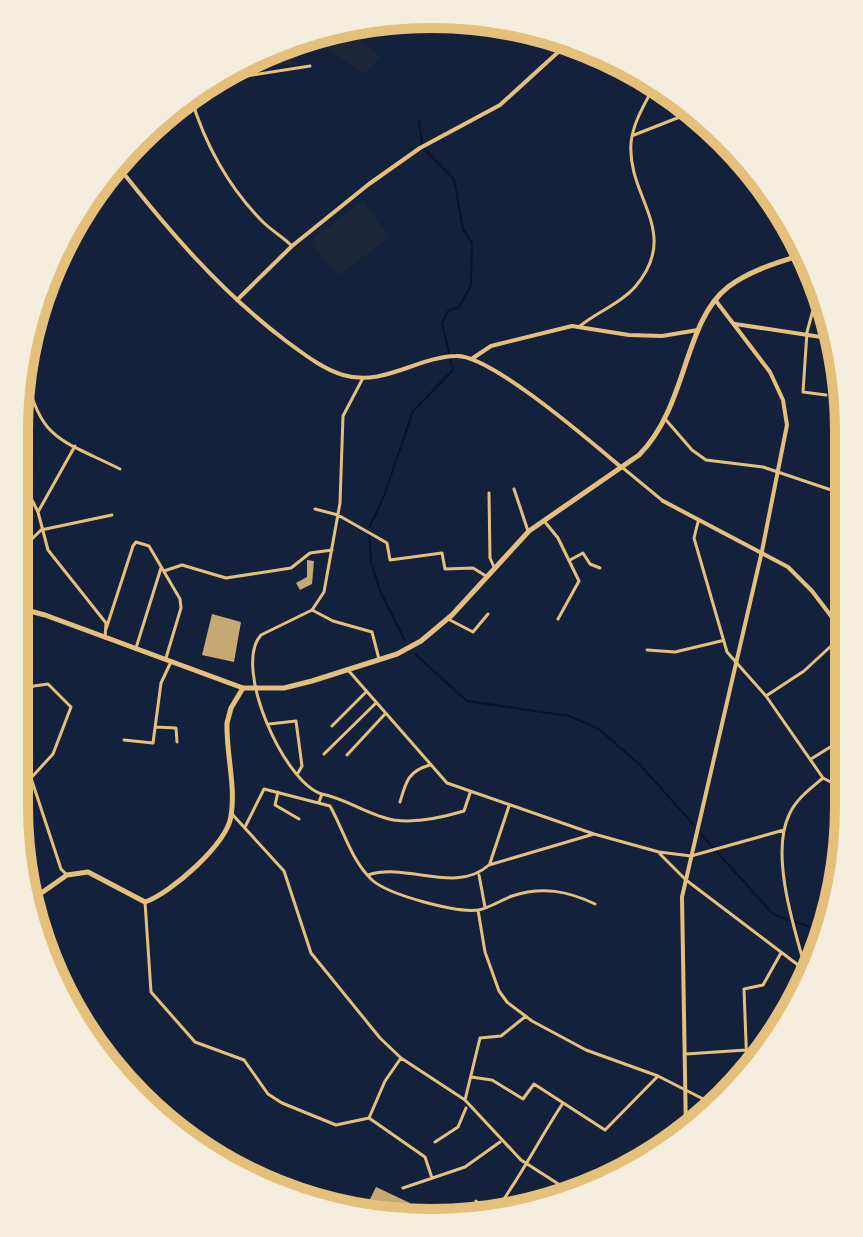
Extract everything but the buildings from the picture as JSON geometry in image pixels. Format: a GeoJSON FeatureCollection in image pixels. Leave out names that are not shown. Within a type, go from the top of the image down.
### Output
{"type":"FeatureCollection","features":[{"type":"Feature","properties":{"kind":"main road"},"geometry":{"type":"LineString","coordinates":[[28,611],[243,688],[297,685],[407,650],[448,619],[494,567],[543,519],[644,449],[666,420],[698,330],[715,301],[746,275],[795,258]]}},
{"type":"Feature","properties":{"kind":"main road"},"geometry":{"type":"LineString","coordinates":[[39,895],[67,875],[97,874],[145,902],[183,879],[218,841],[232,814],[227,723],[231,708],[243,688]]}},
{"type":"Feature","properties":{"kind":"street"},"geometry":{"type":"LineString","coordinates":[[237,300],[292,246],[369,184],[420,148],[500,105],[561,49]]}},
{"type":"Feature","properties":{"kind":"street"},"geometry":{"type":"LineString","coordinates":[[239,77],[310,66]]}},
{"type":"Feature","properties":{"kind":"street"},"geometry":{"type":"LineString","coordinates":[[473,358],[491,346],[580,326],[634,288],[654,254],[654,229],[632,162],[635,123],[651,93]]}},
{"type":"Feature","properties":{"kind":"street"},"geometry":{"type":"LineString","coordinates":[[194,106],[203,137],[216,159],[262,221],[292,246]]}},
{"type":"Feature","properties":{"kind":"street"},"geometry":{"type":"LineString","coordinates":[[633,136],[683,116]]}},
{"type":"Feature","properties":{"kind":"street"},"geometry":{"type":"LineString","coordinates":[[122,172],[167,228],[237,300],[323,367],[363,378],[392,374],[447,357],[473,358],[557,415],[663,501],[698,522],[762,551],[800,578],[835,621]]}},
{"type":"Feature","properties":{"kind":"street"},"geometry":{"type":"LineString","coordinates":[[686,1119],[681,926],[686,880],[762,551],[783,450],[785,413],[770,372],[715,301]]}},
{"type":"Feature","properties":{"kind":"street"},"geometry":{"type":"LineString","coordinates":[[815,304],[807,332],[803,392],[826,395]]}},
{"type":"Feature","properties":{"kind":"street"},"geometry":{"type":"LineString","coordinates":[[735,324],[823,336]]}},
{"type":"Feature","properties":{"kind":"street"},"geometry":{"type":"LineString","coordinates":[[580,326],[629,335],[662,336],[698,330]]}},
{"type":"Feature","properties":{"kind":"street"},"geometry":{"type":"LineString","coordinates":[[363,378],[343,416],[338,515],[328,583],[312,610],[256,641],[254,689],[282,755],[314,791],[347,800],[384,817],[404,820],[464,811],[470,793]]}},
{"type":"Feature","properties":{"kind":"street"},"geometry":{"type":"LineString","coordinates":[[30,389],[40,421],[75,446],[120,469]]}},
{"type":"Feature","properties":{"kind":"street"},"geometry":{"type":"LineString","coordinates":[[666,420],[692,450],[706,460],[763,467],[835,491]]}},
{"type":"Feature","properties":{"kind":"street"},"geometry":{"type":"LineString","coordinates":[[38,512],[75,446]]}},
{"type":"Feature","properties":{"kind":"street"},"geometry":{"type":"LineString","coordinates":[[514,489],[529,531]]}},
{"type":"Feature","properties":{"kind":"street"},"geometry":{"type":"LineString","coordinates":[[28,492],[38,512],[48,550],[106,623],[105,638]]}},
{"type":"Feature","properties":{"kind":"street"},"geometry":{"type":"LineString","coordinates":[[489,493],[490,558],[494,567]]}},
{"type":"Feature","properties":{"kind":"street"},"geometry":{"type":"LineString","coordinates":[[315,509],[338,515],[387,543],[390,560],[442,553],[445,569],[473,568],[486,576]]}},
{"type":"Feature","properties":{"kind":"street"},"geometry":{"type":"LineString","coordinates":[[28,543],[41,530],[112,515]]}},
{"type":"Feature","properties":{"kind":"street"},"geometry":{"type":"LineString","coordinates":[[543,519],[570,560],[579,581],[558,619]]}},
{"type":"Feature","properties":{"kind":"street"},"geometry":{"type":"LineString","coordinates":[[698,522],[694,538],[721,641],[766,696],[823,778],[835,784]]}},
{"type":"Feature","properties":{"kind":"street"},"geometry":{"type":"LineString","coordinates":[[106,629],[136,542],[149,546],[181,608],[161,683],[150,745],[124,740]]}},
{"type":"Feature","properties":{"kind":"street"},"geometry":{"type":"LineString","coordinates":[[162,570],[182,565],[226,578],[291,568],[310,553],[332,550]]}},
{"type":"Feature","properties":{"kind":"street"},"geometry":{"type":"LineString","coordinates":[[570,560],[583,553],[590,564],[600,568]]}},
{"type":"Feature","properties":{"kind":"street"},"geometry":{"type":"LineString","coordinates":[[135,650],[162,570]]}},
{"type":"Feature","properties":{"kind":"street"},"geometry":{"type":"LineString","coordinates":[[312,610],[333,621],[372,632],[379,660]]}},
{"type":"Feature","properties":{"kind":"street"},"geometry":{"type":"LineString","coordinates":[[448,619],[473,632],[488,614]]}},
{"type":"Feature","properties":{"kind":"street"},"geometry":{"type":"LineString","coordinates":[[647,650],[675,652],[721,641]]}},
{"type":"Feature","properties":{"kind":"street"},"geometry":{"type":"LineString","coordinates":[[766,696],[804,671],[835,644]]}},
{"type":"Feature","properties":{"kind":"street"},"geometry":{"type":"LineString","coordinates":[[348,670],[447,783],[470,793],[482,793],[509,806],[594,834],[659,852],[691,856],[784,830]]}},
{"type":"Feature","properties":{"kind":"street"},"geometry":{"type":"LineString","coordinates":[[28,690],[48,684],[71,707],[53,754],[31,778]]}},
{"type":"Feature","properties":{"kind":"street"},"geometry":{"type":"LineString","coordinates":[[332,726],[366,692]]}},
{"type":"Feature","properties":{"kind":"street"},"geometry":{"type":"LineString","coordinates":[[324,754],[376,703]]}},
{"type":"Feature","properties":{"kind":"street"},"geometry":{"type":"LineString","coordinates":[[347,755],[385,714]]}},
{"type":"Feature","properties":{"kind":"street"},"geometry":{"type":"LineString","coordinates":[[269,724],[296,721],[302,766],[298,773]]}},
{"type":"Feature","properties":{"kind":"street"},"geometry":{"type":"LineString","coordinates":[[155,727],[176,728],[177,742]]}},
{"type":"Feature","properties":{"kind":"street"},"geometry":{"type":"LineString","coordinates":[[811,759],[835,744]]}},
{"type":"Feature","properties":{"kind":"street"},"geometry":{"type":"LineString","coordinates":[[400,802],[408,777],[414,770],[430,765]]}},
{"type":"Feature","properties":{"kind":"street"},"geometry":{"type":"LineString","coordinates":[[28,774],[61,869],[67,875]]}},
{"type":"Feature","properties":{"kind":"street"},"geometry":{"type":"LineString","coordinates":[[804,961],[783,861],[784,830],[797,802],[823,778]]}},
{"type":"Feature","properties":{"kind":"street"},"geometry":{"type":"LineString","coordinates":[[245,827],[264,789],[278,792],[319,802],[333,809],[339,829],[368,875],[374,882],[399,893],[435,904],[478,910],[535,891],[565,891],[595,904]]}},
{"type":"Feature","properties":{"kind":"street"},"geometry":{"type":"LineString","coordinates":[[278,792],[275,805],[299,819]]}},
{"type":"Feature","properties":{"kind":"street"},"geometry":{"type":"LineString","coordinates":[[319,802],[322,794]]}},
{"type":"Feature","properties":{"kind":"street"},"geometry":{"type":"LineString","coordinates":[[489,865],[509,806]]}},
{"type":"Feature","properties":{"kind":"street"},"geometry":{"type":"LineString","coordinates":[[232,814],[284,871],[311,953],[380,1038],[401,1058],[465,1100]]}},
{"type":"Feature","properties":{"kind":"street"},"geometry":{"type":"LineString","coordinates":[[368,875],[394,871],[448,878],[478,874],[489,865],[594,834]]}},
{"type":"Feature","properties":{"kind":"street"},"geometry":{"type":"LineString","coordinates":[[659,852],[686,880],[801,967]]}},
{"type":"Feature","properties":{"kind":"street"},"geometry":{"type":"LineString","coordinates":[[478,874],[485,907]]}},
{"type":"Feature","properties":{"kind":"street"},"geometry":{"type":"LineString","coordinates":[[145,902],[151,992],[195,1042],[244,1060],[268,1094],[282,1103],[336,1125],[369,1118],[425,1157],[432,1178]]}},
{"type":"Feature","properties":{"kind":"street"},"geometry":{"type":"LineString","coordinates":[[478,910],[485,952],[499,991],[526,1016],[586,1050],[658,1076],[707,1101]]}},
{"type":"Feature","properties":{"kind":"street"},"geometry":{"type":"LineString","coordinates":[[746,1058],[744,989],[763,985],[781,953]]}},
{"type":"Feature","properties":{"kind":"street"},"geometry":{"type":"LineString","coordinates":[[526,1016],[501,1036],[480,1038],[465,1100],[467,1106],[501,1141],[526,1163],[563,1187]]}},
{"type":"Feature","properties":{"kind":"street"},"geometry":{"type":"LineString","coordinates":[[684,1054],[746,1050]]}},
{"type":"Feature","properties":{"kind":"street"},"geometry":{"type":"LineString","coordinates":[[369,1118],[385,1081],[401,1058]]}},
{"type":"Feature","properties":{"kind":"street"},"geometry":{"type":"LineString","coordinates":[[471,1077],[492,1080],[523,1099],[534,1084],[605,1130],[658,1076]]}},
{"type":"Feature","properties":{"kind":"street"},"geometry":{"type":"LineString","coordinates":[[500,1203],[563,1103]]}},
{"type":"Feature","properties":{"kind":"street"},"geometry":{"type":"LineString","coordinates":[[435,1142],[458,1127],[467,1106]]}},
{"type":"Feature","properties":{"kind":"street"},"geometry":{"type":"LineString","coordinates":[[403,1188],[465,1167],[501,1141]]}},
{"type":"Feature","properties":{"kind":"street"},"geometry":{"type":"LineString","coordinates":[[476,1201],[482,1206]]}},
{"type":"Feature","properties":{"kind":"shaded area"},"geometry":{"type":"Polygon","coordinates":[[[355,36],[380,57],[365,74],[321,44],[355,36]]]}},
{"type":"Feature","properties":{"kind":"shaded area"},"geometry":{"type":"Polygon","coordinates":[[[291,53],[299,64],[267,67],[266,64],[291,53]]]}},
{"type":"Feature","properties":{"kind":"shaded area"},"geometry":{"type":"Polygon","coordinates":[[[363,200],[389,238],[338,275],[310,242],[363,200]]]}},
{"type":"Feature","properties":{"kind":"waterway"},"geometry":{"type":"LineString","coordinates":[[419,121],[422,143]]}},
{"type":"Feature","properties":{"kind":"waterway"},"geometry":{"type":"LineString","coordinates":[[405,641],[381,593],[371,562],[369,528],[384,496],[413,411],[453,370],[442,323],[448,311],[459,307],[471,285],[472,243],[463,229],[454,179],[424,149]]}},
{"type":"Feature","properties":{"kind":"waterway"},"geometry":{"type":"LineString","coordinates":[[415,654],[467,701],[569,716],[599,729],[641,766],[694,825]]}},
{"type":"Feature","properties":{"kind":"waterway"},"geometry":{"type":"LineString","coordinates":[[701,834],[771,912],[815,931]]}}]}
